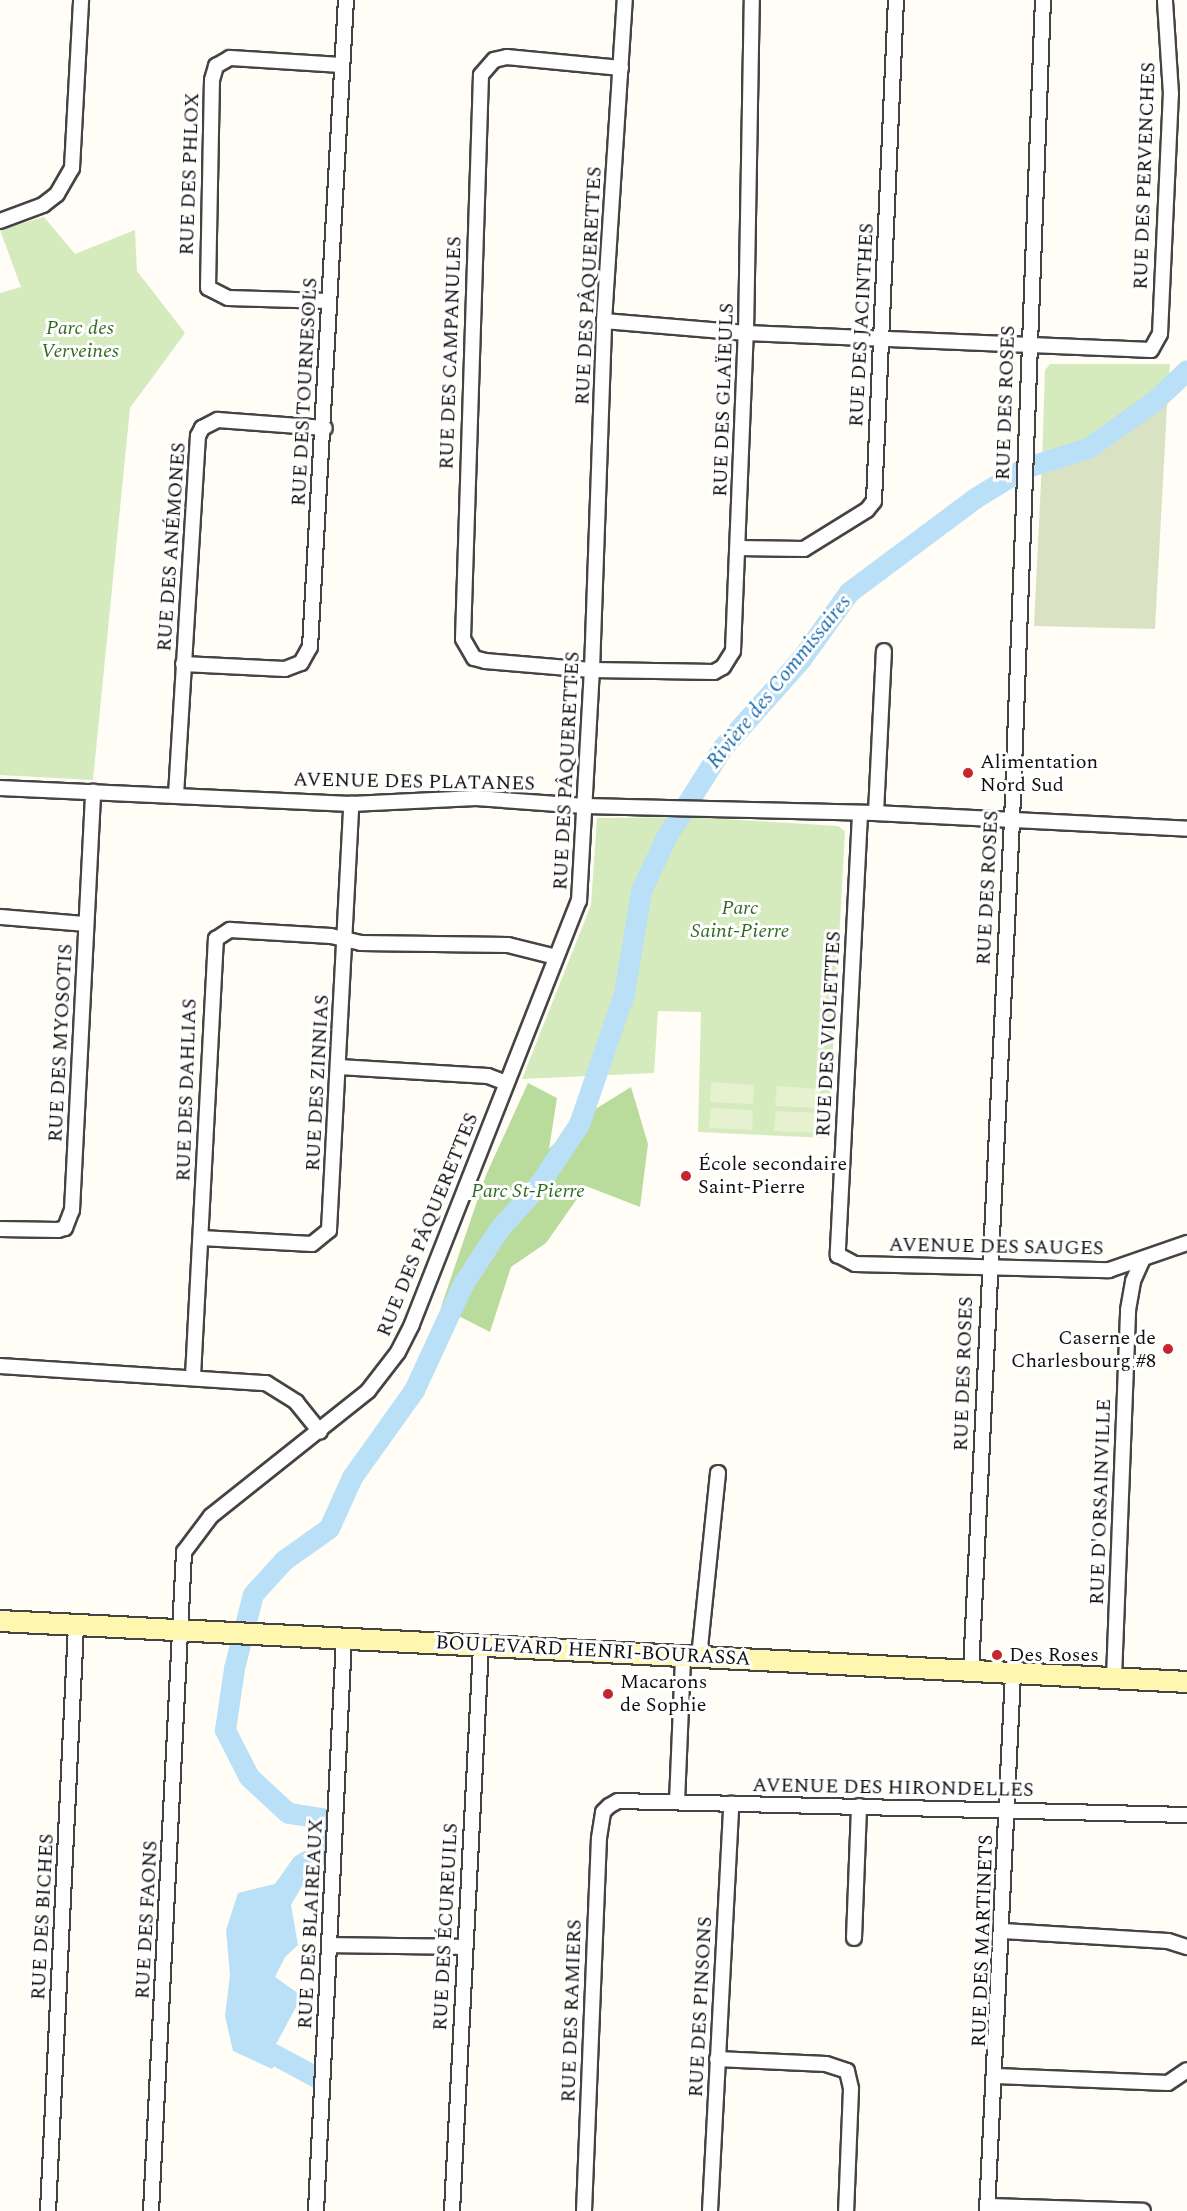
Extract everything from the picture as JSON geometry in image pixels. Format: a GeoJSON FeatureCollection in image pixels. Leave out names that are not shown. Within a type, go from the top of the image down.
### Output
{"type":"FeatureCollection","features":[{"type":"Feature","properties":{"kind":"main road","name":"BOULEVARD HENRI-BOURASSA"},"geometry":{"type":"LineString","coordinates":[[0,1621],[1187,1682]]}},
{"type":"Feature","properties":{"kind":"street"},"geometry":{"type":"LineString","coordinates":[[0,221],[43,205],[57,194],[72,168],[81,0]]}},
{"type":"Feature","properties":{"kind":"street","name":"RUE DES TOURNESOLS"},"geometry":{"type":"LineString","coordinates":[[183,664],[285,669],[297,667],[307,657],[325,428],[329,301],[346,0]]}},
{"type":"Feature","properties":{"kind":"street","name":"RUE DES PÂQUERETTES"},"geometry":{"type":"LineString","coordinates":[[182,1630],[182,1564],[188,1544],[212,1516],[320,1432],[368,1391],[398,1352],[412,1324],[579,900],[592,670],[604,321],[625,0]]}},
{"type":"Feature","properties":{"kind":"street","name":"RUE DES GLAÏEULS"},"geometry":{"type":"LineString","coordinates":[[592,670],[701,672],[723,667],[733,651],[746,333],[752,0]]}},
{"type":"Feature","properties":{"kind":"street","name":"RUE DES JACINTHES"},"geometry":{"type":"LineString","coordinates":[[738,548],[804,549],[867,510],[874,501],[896,0]]}},
{"type":"Feature","properties":{"kind":"street","name":"RUE DES ROSES"},"geometry":{"type":"LineString","coordinates":[[971,1671],[988,1266],[1012,821],[1025,424],[1043,0]]}},
{"type":"Feature","properties":{"kind":"street","name":"RUE DES PERVENCHES"},"geometry":{"type":"LineString","coordinates":[[1028,347],[1151,350],[1160,334],[1170,105],[1165,0]]}},
{"type":"Feature","properties":{"kind":"street","name":"RUE DES CAMPANULES"},"geometry":{"type":"LineString","coordinates":[[592,670],[485,661],[474,658],[463,639],[478,88],[486,66],[507,57],[621,68]]}},
{"type":"Feature","properties":{"kind":"street","name":"RUE DES PHLOX"},"geometry":{"type":"LineString","coordinates":[[329,301],[228,298],[208,288],[212,80],[216,66],[230,58],[342,65]]}},
{"type":"Feature","properties":{"kind":"street"},"geometry":{"type":"LineString","coordinates":[[604,321],[746,333],[1028,347]]}},
{"type":"Feature","properties":{"kind":"street","name":"RUE DES ANÉMONES"},"geometry":{"type":"LineString","coordinates":[[176,795],[198,436],[202,428],[218,420],[325,428]]}},
{"type":"Feature","properties":{"kind":"street"},"geometry":{"type":"LineString","coordinates":[[876,813],[884,651]]}},
{"type":"Feature","properties":{"kind":"street","name":"AVENUE DES PLATANES"},"geometry":{"type":"LineString","coordinates":[[0,788],[351,804],[476,798],[585,806],[708,807],[876,813],[1187,829]]}},
{"type":"Feature","properties":{"kind":"street","name":"RUE DES MYOSOTIS"},"geometry":{"type":"LineString","coordinates":[[0,1229],[58,1230],[70,1220],[93,792]]}},
{"type":"Feature","properties":{"kind":"street","name":"RUE DES ZINNIAS"},"geometry":{"type":"LineString","coordinates":[[201,1238],[312,1244],[329,1230],[351,804]]}},
{"type":"Feature","properties":{"kind":"street","name":"RUE DES VIOLETTES"},"geometry":{"type":"LineString","coordinates":[[838,1255],[860,814]]}},
{"type":"Feature","properties":{"kind":"street"},"geometry":{"type":"LineString","coordinates":[[0,917],[86,924]]}},
{"type":"Feature","properties":{"kind":"street","name":"RUE DES DAHLIAS"},"geometry":{"type":"LineString","coordinates":[[193,1376],[216,939],[230,930],[344,940]]}},
{"type":"Feature","properties":{"kind":"street"},"geometry":{"type":"LineString","coordinates":[[344,940],[507,945],[556,957]]}},
{"type":"Feature","properties":{"kind":"street"},"geometry":{"type":"LineString","coordinates":[[339,1067],[488,1076],[506,1083]]}},
{"type":"Feature","properties":{"kind":"street","name":"AVENUE DES SAUGES"},"geometry":{"type":"LineString","coordinates":[[838,1255],[855,1264],[1109,1270],[1187,1243]]}},
{"type":"Feature","properties":{"kind":"street","name":"RUE D'ORSAINVILLE"},"geometry":{"type":"LineString","coordinates":[[1114,1678],[1128,1310],[1133,1281],[1143,1259]]}},
{"type":"Feature","properties":{"kind":"street"},"geometry":{"type":"LineString","coordinates":[[0,1366],[193,1376],[266,1383],[296,1402],[320,1432]]}},
{"type":"Feature","properties":{"kind":"street"},"geometry":{"type":"LineString","coordinates":[[677,1802],[691,1656],[718,1473]]}},
{"type":"Feature","properties":{"kind":"street","name":"RUE DES BICHES"},"geometry":{"type":"LineString","coordinates":[[48,2211],[76,1625]]}},
{"type":"Feature","properties":{"kind":"street","name":"RUE DES FAONS"},"geometry":{"type":"LineString","coordinates":[[151,2211],[182,1630]]}},
{"type":"Feature","properties":{"kind":"street","name":"RUE DES BLAIREAUX"},"geometry":{"type":"LineString","coordinates":[[316,2211],[344,1639]]}},
{"type":"Feature","properties":{"kind":"street","name":"RUE DES ÉCUREUILS"},"geometry":{"type":"LineString","coordinates":[[452,2211],[481,1646]]}},
{"type":"Feature","properties":{"kind":"street","name":"RUE DES MARTINETS"},"geometry":{"type":"LineString","coordinates":[[987,2208],[996,2076],[1013,1673]]}},
{"type":"Feature","properties":{"kind":"street","name":"AVENUE DES HIRONDELLES"},"geometry":{"type":"LineString","coordinates":[[603,1812],[618,1801],[1187,1815]]}},
{"type":"Feature","properties":{"kind":"street","name":"RUE DES PINSONS"},"geometry":{"type":"LineString","coordinates":[[710,2211],[731,1804]]}},
{"type":"Feature","properties":{"kind":"street"},"geometry":{"type":"LineString","coordinates":[[854,1938],[860,1806]]}},
{"type":"Feature","properties":{"kind":"street","name":"RUE DES RAMIERS"},"geometry":{"type":"LineString","coordinates":[[584,2211],[603,1812]]}},
{"type":"Feature","properties":{"kind":"street"},"geometry":{"type":"LineString","coordinates":[[1003,1931],[1168,1941],[1187,1947]]}},
{"type":"Feature","properties":{"kind":"street"},"geometry":{"type":"LineString","coordinates":[[330,1945],[465,1947]]}},
{"type":"Feature","properties":{"kind":"street"},"geometry":{"type":"LineString","coordinates":[[717,2059],[826,2064],[847,2071],[851,2089],[846,2211]]}},
{"type":"Feature","properties":{"kind":"street"},"geometry":{"type":"LineString","coordinates":[[996,2076],[1168,2083],[1187,2070]]}},
{"type":"Feature","properties":{"kind":"street"},"geometry":{"type":"LineString","coordinates":[[987,2208],[1143,2211]]}},
{"type":"Feature","properties":{"kind":"green space","name":"Parc des Verveines"},"geometry":{"type":"Polygon","coordinates":[[[44,217],[75,254],[135,230],[137,271],[185,333],[130,408],[93,780],[0,775],[0,293],[21,287],[0,230],[44,217]]]}},
{"type":"Feature","properties":{"kind":"green space"},"geometry":{"type":"Polygon","coordinates":[[[1050,364],[1170,364],[1168,388],[1088,448],[1042,461],[1045,370],[1050,364]]]}},
{"type":"Feature","properties":{"kind":"green space"},"geometry":{"type":"Polygon","coordinates":[[[1168,388],[1155,629],[1034,626],[1042,461],[1088,448],[1168,388]]]}},
{"type":"Feature","properties":{"kind":"green space","name":"Parc Saint-Pierre"},"geometry":{"type":"Polygon","coordinates":[[[691,817],[838,826],[845,831],[828,1138],[698,1132],[701,1012],[658,1011],[654,1073],[522,1079],[591,905],[597,818],[691,817]]]}},
{"type":"Feature","properties":{"kind":"green space"},"geometry":{"type":"Polygon","coordinates":[[[711,1082],[754,1085],[753,1104],[710,1102],[711,1082]]]}},
{"type":"Feature","properties":{"kind":"green space","name":"Parc St-Pierre"},"geometry":{"type":"Polygon","coordinates":[[[528,1083],[557,1098],[549,1149],[576,1121],[631,1087],[648,1144],[640,1207],[586,1186],[546,1243],[511,1267],[490,1332],[441,1307],[486,1175],[528,1083]]]}},
{"type":"Feature","properties":{"kind":"green space"},"geometry":{"type":"Polygon","coordinates":[[[777,1086],[819,1089],[818,1108],[775,1106],[777,1086]]]}},
{"type":"Feature","properties":{"kind":"green space"},"geometry":{"type":"Polygon","coordinates":[[[711,1108],[753,1110],[752,1130],[709,1128],[711,1108]]]}},
{"type":"Feature","properties":{"kind":"green space"},"geometry":{"type":"Polygon","coordinates":[[[776,1111],[818,1113],[817,1133],[774,1131],[776,1111]]]}},
{"type":"Feature","properties":{"kind":"water"},"geometry":{"type":"Polygon","coordinates":[[[304,1851],[320,1855],[291,1905],[298,1945],[285,1957],[275,1977],[302,1996],[275,2046],[276,2064],[272,2069],[233,2051],[225,2016],[230,1975],[226,1930],[238,1893],[275,1884],[294,1857],[304,1851]]]}},
{"type":"Feature","properties":{"kind":"waterway","name":"Rivière des Commissaires"},"geometry":{"type":"LineString","coordinates":[[300,1876],[330,1839],[321,1818],[288,1813],[249,1777],[225,1730],[234,1668],[253,1594],[284,1560],[329,1528],[352,1477],[414,1390],[463,1284],[499,1229],[540,1183],[579,1124],[624,993],[641,891],[666,837],[722,748],[801,659],[849,592],[975,498],[1024,468],[1088,448],[1154,401],[1187,370]]}},
{"type":"Feature","properties":{"kind":"waterway","name":"Rivière des Commissaires"},"geometry":{"type":"LineString","coordinates":[[262,2034],[266,2050],[318,2078]]}},
{"type":"Feature","properties":{"kind":"place","name":"Alimentation Nord Sud"},"geometry":{"type":"Point","coordinates":[968,773]}},
{"type":"Feature","properties":{"kind":"place","name":"École secondaire Saint-Pierre"},"geometry":{"type":"Point","coordinates":[686,1176]}},
{"type":"Feature","properties":{"kind":"place","name":"Caserne de Charlesbourg #8"},"geometry":{"type":"Point","coordinates":[1168,1349]}},
{"type":"Feature","properties":{"kind":"place","name":"Des Roses"},"geometry":{"type":"Point","coordinates":[997,1655]}},
{"type":"Feature","properties":{"kind":"place","name":"Macarons de Sophie"},"geometry":{"type":"Point","coordinates":[608,1694]}}]}
